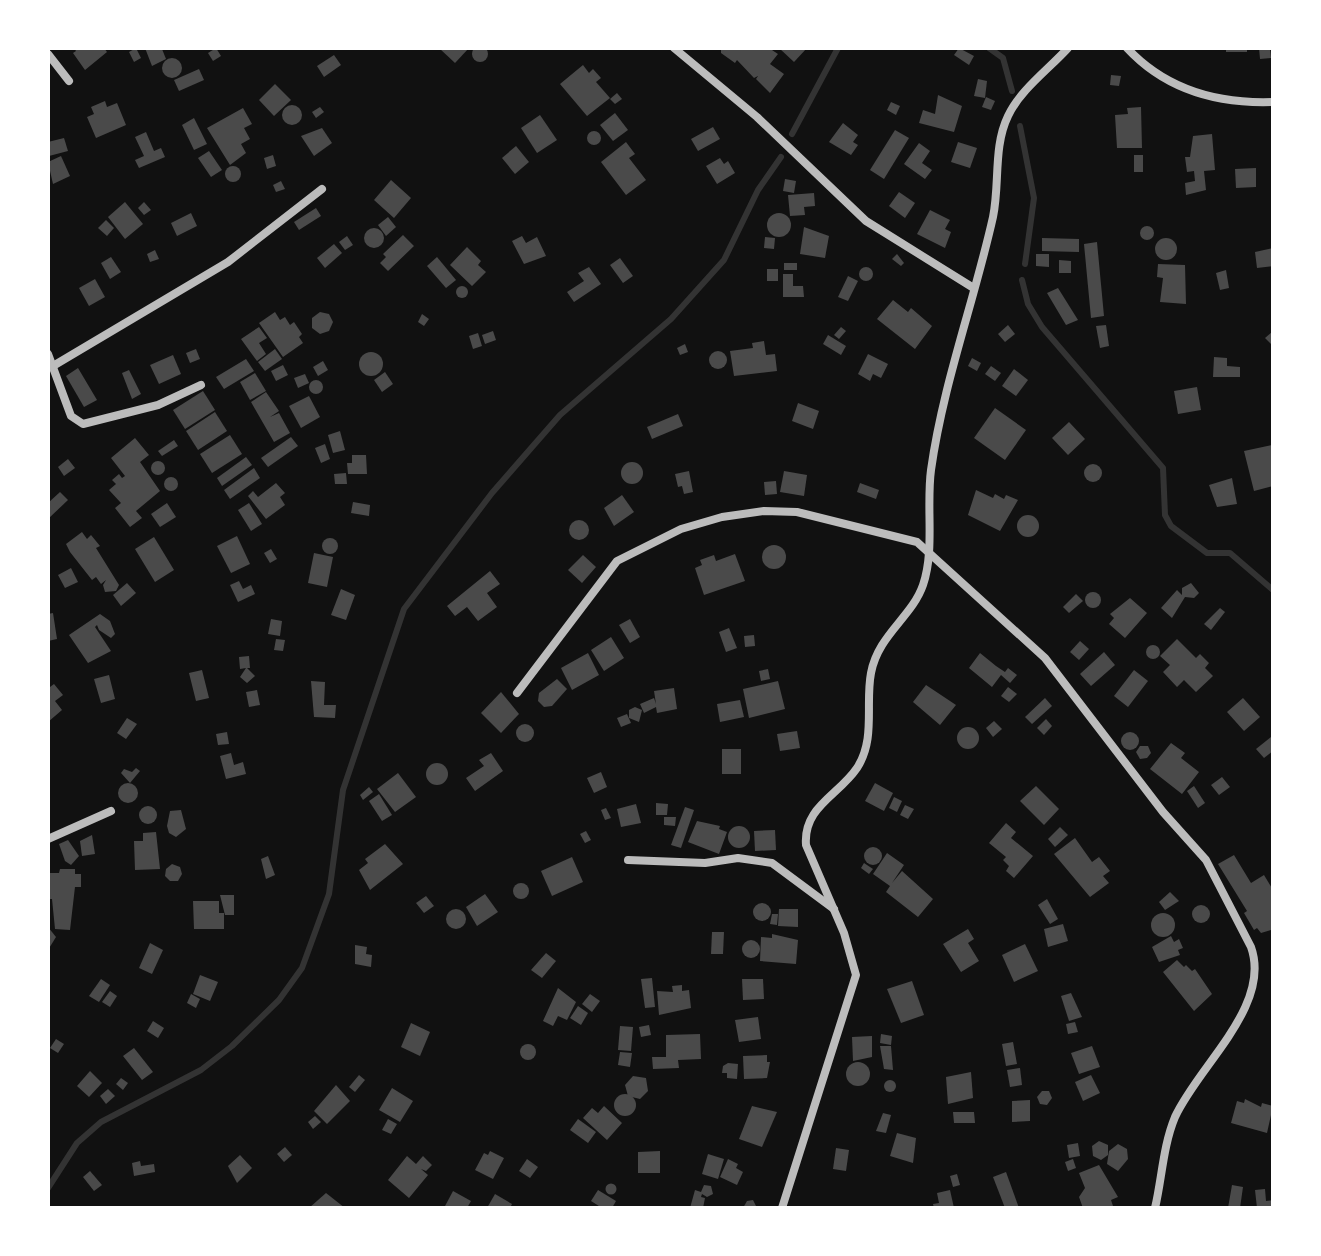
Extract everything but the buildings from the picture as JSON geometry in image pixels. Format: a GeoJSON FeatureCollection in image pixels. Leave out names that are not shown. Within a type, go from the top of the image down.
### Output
{"type":"FeatureCollection","features":[{"type":"Feature","properties":{"kind":"street"},"geometry":{"type":"LineString","coordinates":[[674,48],[757,117],[866,221],[972,287]]}},
{"type":"Feature","properties":{"kind":"street"},"geometry":{"type":"LineString","coordinates":[[782,1208],[856,975],[835,909],[806,845],[805,833],[813,813],[856,769],[862,757],[869,727],[871,671],[885,637],[922,589],[927,570],[931,470],[972,287],[993,217],[1000,135],[1017,101],[1068,48]]}},
{"type":"Feature","properties":{"kind":"street"},"geometry":{"type":"LineString","coordinates":[[1127,48],[1158,77],[1176,86],[1232,102],[1273,102]]}},
{"type":"Feature","properties":{"kind":"street"},"geometry":{"type":"LineString","coordinates":[[48,54],[69,81]]}},
{"type":"Feature","properties":{"kind":"street"},"geometry":{"type":"LineString","coordinates":[[53,366],[228,262],[322,189]]}},
{"type":"Feature","properties":{"kind":"street"},"geometry":{"type":"LineString","coordinates":[[48,354],[71,416],[83,424],[158,405],[201,385]]}},
{"type":"Feature","properties":{"kind":"street"},"geometry":{"type":"LineString","coordinates":[[517,693],[617,561],[681,529],[722,517],[764,511],[797,512],[917,542],[1045,658],[1163,812],[1206,860],[1251,947],[1256,962],[1254,986],[1246,1005],[1193,1082],[1174,1119],[1161,1166],[1155,1208]]}},
{"type":"Feature","properties":{"kind":"street"},"geometry":{"type":"LineString","coordinates":[[48,839],[111,811]]}},
{"type":"Feature","properties":{"kind":"street"},"geometry":{"type":"LineString","coordinates":[[628,860],[705,863],[738,858],[772,863],[835,909]]}},
{"type":"Feature","properties":{"kind":"waterway"},"geometry":{"type":"LineString","coordinates":[[792,134],[838,48]]}},
{"type":"Feature","properties":{"kind":"waterway"},"geometry":{"type":"LineString","coordinates":[[989,48],[1003,58],[1012,91]]}},
{"type":"Feature","properties":{"kind":"waterway"},"geometry":{"type":"LineString","coordinates":[[1020,126],[1034,198],[1025,264]]}},
{"type":"Feature","properties":{"kind":"waterway"},"geometry":{"type":"LineString","coordinates":[[48,1188],[77,1143],[101,1122],[201,1070],[232,1046],[279,1000],[302,968],[329,894],[343,790],[404,609],[492,493],[560,415],[671,319],[724,260],[758,190],[781,157]]}},
{"type":"Feature","properties":{"kind":"waterway"},"geometry":{"type":"LineString","coordinates":[[1022,280],[1028,304],[1042,327],[1163,468],[1165,515],[1171,526],[1207,553],[1230,553],[1273,590]]}}]}
